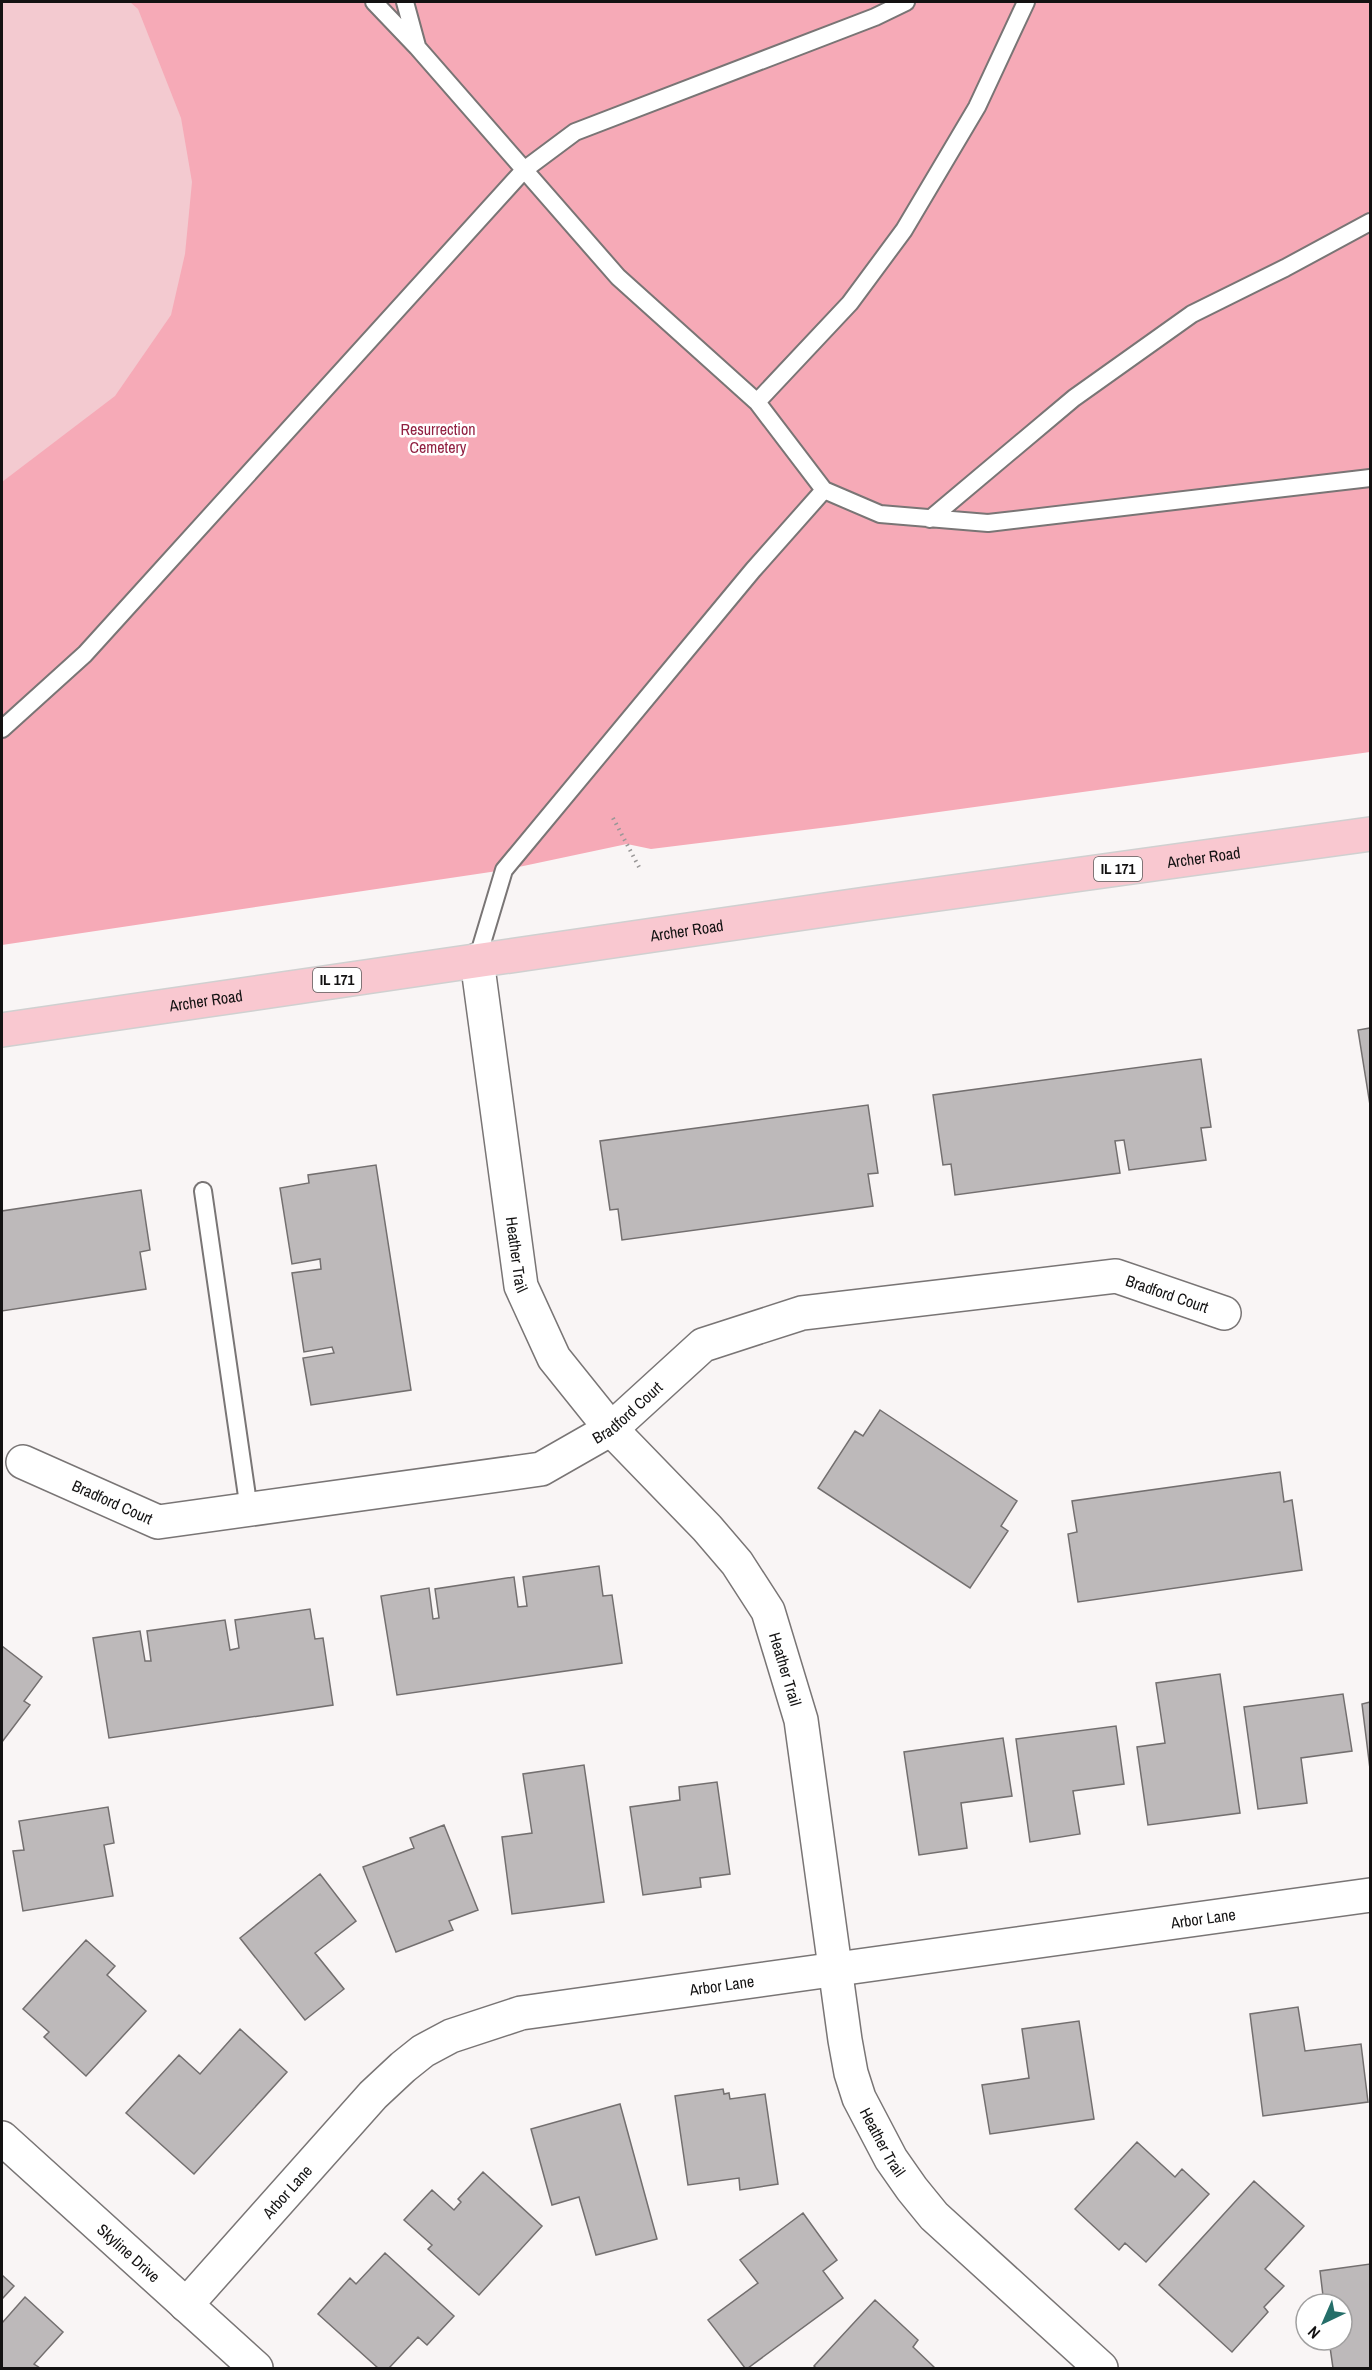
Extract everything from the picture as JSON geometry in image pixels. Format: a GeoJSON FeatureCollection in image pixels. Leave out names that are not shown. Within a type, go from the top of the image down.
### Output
{"type":"FeatureCollection","features":[{"type":"Feature","properties":{"kind":"main road","name":"Archer Road"},"geometry":{"type":"LineString","coordinates":[[2,1030],[477,960],[1371,834]]}},
{"type":"Feature","properties":{"kind":"street","name":"Heather Trail"},"geometry":{"type":"LineString","coordinates":[[477,960],[521,1286],[554,1358],[611,1429],[707,1528],[737,1563],[768,1611],[801,1720],[851,2073],[859,2098],[891,2159],[934,2216],[1101,2368]]}},
{"type":"Feature","properties":{"kind":"street","name":"Bradford Court"},"geometry":{"type":"LineString","coordinates":[[23,1462],[158,1522],[541,1469],[611,1429],[704,1345],[802,1313],[1116,1276],[1224,1313]]}},
{"type":"Feature","properties":{"kind":"street","name":"Arbor Lane"},"geometry":{"type":"LineString","coordinates":[[186,2305],[373,2095],[423,2051],[451,2036],[521,2013],[1371,1895]]}},
{"type":"Feature","properties":{"kind":"street","name":"Skyline Drive"},"geometry":{"type":"LineString","coordinates":[[2,2138],[256,2368]]}},
{"type":"Feature","properties":{"kind":"lane"},"geometry":{"type":"LineString","coordinates":[[374,2],[417,47],[618,277],[757,402],[824,490],[880,514],[988,523],[1371,478]]}},
{"type":"Feature","properties":{"kind":"lane"},"geometry":{"type":"LineString","coordinates":[[405,2],[417,47]]}},
{"type":"Feature","properties":{"kind":"lane"},"geometry":{"type":"LineString","coordinates":[[2,729],[86,654],[524,170],[574,132],[875,17],[906,2]]}},
{"type":"Feature","properties":{"kind":"lane"},"geometry":{"type":"LineString","coordinates":[[757,402],[850,303],[904,231],[977,107],[1026,2]]}},
{"type":"Feature","properties":{"kind":"lane"},"geometry":{"type":"LineString","coordinates":[[930,519],[1074,398],[1192,314],[1286,268],[1371,222]]}},
{"type":"Feature","properties":{"kind":"lane"},"geometry":{"type":"LineString","coordinates":[[477,960],[504,870],[753,570],[824,490]]}},
{"type":"Feature","properties":{"kind":"lane"},"geometry":{"type":"LineString","coordinates":[[203,1191],[249,1510]]}},
{"type":"Feature","properties":{"kind":"path"},"geometry":{"type":"LineString","coordinates":[[613,818],[639,867]]}},
{"type":"Feature","properties":{"kind":"green space","name":"Resurrection Cemetery"},"geometry":{"type":"Polygon","coordinates":[[[2,2],[1370,2],[1370,752],[845,825],[651,849],[627,844],[504,870],[2,945],[2,2]]]}},
{"type":"Feature","properties":{"kind":"shaded area"},"geometry":{"type":"Polygon","coordinates":[[[2,2],[130,2],[138,9],[181,118],[192,182],[185,254],[171,315],[115,396],[2,482],[2,2]]]}},
{"type":"Feature","properties":{"kind":"building"},"geometry":{"type":"Polygon","coordinates":[[[1370,1028],[1370,1105],[1358,1030],[1370,1028]]]}},
{"type":"Feature","properties":{"kind":"building"},"geometry":{"type":"Polygon","coordinates":[[[1201,1059],[1211,1127],[1201,1128],[1206,1160],[1129,1170],[1124,1140],[1115,1141],[1120,1173],[955,1195],[951,1164],[943,1165],[933,1095],[1201,1059]]]}},
{"type":"Feature","properties":{"kind":"building"},"geometry":{"type":"Polygon","coordinates":[[[868,1105],[878,1173],[868,1174],[873,1206],[622,1240],[618,1209],[610,1210],[600,1141],[868,1105]]]}},
{"type":"Feature","properties":{"kind":"building"},"geometry":{"type":"Polygon","coordinates":[[[376,1165],[411,1390],[311,1405],[303,1358],[334,1353],[332,1347],[304,1352],[292,1273],[321,1269],[320,1259],[292,1264],[280,1188],[309,1183],[308,1175],[376,1165]]]}},
{"type":"Feature","properties":{"kind":"building"},"geometry":{"type":"Polygon","coordinates":[[[141,1190],[150,1250],[140,1252],[146,1289],[2,1311],[2,1211],[141,1190]]]}},
{"type":"Feature","properties":{"kind":"building"},"geometry":{"type":"Polygon","coordinates":[[[880,1410],[1017,1501],[1001,1526],[1008,1531],[970,1588],[818,1488],[855,1431],[863,1436],[880,1410]]]}},
{"type":"Feature","properties":{"kind":"building"},"geometry":{"type":"Polygon","coordinates":[[[1280,1472],[1284,1502],[1292,1500],[1302,1570],[1078,1602],[1068,1534],[1077,1532],[1072,1501],[1280,1472]]]}},
{"type":"Feature","properties":{"kind":"building"},"geometry":{"type":"Polygon","coordinates":[[[599,1566],[603,1596],[612,1595],[622,1663],[397,1695],[381,1596],[429,1588],[433,1619],[439,1618],[435,1589],[514,1577],[518,1607],[527,1606],[523,1577],[599,1566]]]}},
{"type":"Feature","properties":{"kind":"building"},"geometry":{"type":"Polygon","coordinates":[[[310,1609],[315,1639],[323,1638],[333,1705],[109,1738],[93,1638],[140,1631],[145,1661],[151,1661],[147,1631],[225,1620],[230,1650],[239,1648],[235,1620],[310,1609]]]}},
{"type":"Feature","properties":{"kind":"building"},"geometry":{"type":"Polygon","coordinates":[[[2,1646],[42,1677],[24,1701],[30,1705],[2,1742],[2,1646]]]}},
{"type":"Feature","properties":{"kind":"building"},"geometry":{"type":"Polygon","coordinates":[[[1220,1674],[1240,1813],[1148,1825],[1137,1747],[1165,1743],[1156,1683],[1220,1674]]]}},
{"type":"Feature","properties":{"kind":"building"},"geometry":{"type":"Polygon","coordinates":[[[1343,1694],[1352,1751],[1301,1758],[1307,1803],[1258,1809],[1244,1707],[1343,1694]]]}},
{"type":"Feature","properties":{"kind":"building"},"geometry":{"type":"Polygon","coordinates":[[[1370,1702],[1370,1769],[1362,1704],[1370,1702]]]}},
{"type":"Feature","properties":{"kind":"building"},"geometry":{"type":"Polygon","coordinates":[[[1116,1726],[1124,1784],[1073,1791],[1080,1834],[1030,1842],[1016,1739],[1116,1726]]]}},
{"type":"Feature","properties":{"kind":"building"},"geometry":{"type":"Polygon","coordinates":[[[1003,1738],[1012,1796],[961,1803],[967,1848],[919,1855],[904,1752],[1003,1738]]]}},
{"type":"Feature","properties":{"kind":"building"},"geometry":{"type":"Polygon","coordinates":[[[584,1765],[604,1902],[512,1914],[502,1837],[532,1833],[523,1774],[584,1765]]]}},
{"type":"Feature","properties":{"kind":"building"},"geometry":{"type":"Polygon","coordinates":[[[717,1782],[730,1874],[700,1878],[701,1887],[643,1895],[630,1807],[680,1800],[679,1787],[717,1782]]]}},
{"type":"Feature","properties":{"kind":"building"},"geometry":{"type":"Polygon","coordinates":[[[108,1807],[114,1843],[104,1845],[113,1896],[23,1911],[13,1851],[24,1850],[19,1821],[108,1807]]]}},
{"type":"Feature","properties":{"kind":"building"},"geometry":{"type":"Polygon","coordinates":[[[444,1825],[478,1910],[449,1921],[453,1930],[396,1952],[363,1867],[414,1848],[410,1838],[444,1825]]]}},
{"type":"Feature","properties":{"kind":"building"},"geometry":{"type":"Polygon","coordinates":[[[320,1874],[356,1921],[315,1953],[344,1989],[305,2020],[240,1938],[320,1874]]]}},
{"type":"Feature","properties":{"kind":"building"},"geometry":{"type":"Polygon","coordinates":[[[86,1940],[115,1966],[107,1975],[146,2011],[86,2076],[44,2037],[49,2032],[23,2009],[86,1940]]]}},
{"type":"Feature","properties":{"kind":"building"},"geometry":{"type":"Polygon","coordinates":[[[1298,2007],[1305,2051],[1361,2044],[1368,2102],[1263,2116],[1250,2014],[1298,2007]]]}},
{"type":"Feature","properties":{"kind":"building"},"geometry":{"type":"Polygon","coordinates":[[[1079,2021],[1094,2119],[990,2134],[982,2085],[1029,2078],[1022,2029],[1079,2021]]]}},
{"type":"Feature","properties":{"kind":"building"},"geometry":{"type":"Polygon","coordinates":[[[240,2029],[287,2072],[194,2174],[126,2113],[179,2055],[200,2074],[240,2029]]]}},
{"type":"Feature","properties":{"kind":"building"},"geometry":{"type":"Polygon","coordinates":[[[723,2089],[724,2094],[729,2093],[730,2099],[765,2094],[778,2184],[740,2190],[739,2178],[688,2185],[675,2096],[723,2089]]]}},
{"type":"Feature","properties":{"kind":"building"},"geometry":{"type":"Polygon","coordinates":[[[620,2104],[657,2239],[596,2255],[579,2197],[552,2205],[531,2129],[620,2104]]]}},
{"type":"Feature","properties":{"kind":"building"},"geometry":{"type":"Polygon","coordinates":[[[1137,2142],[1175,2177],[1182,2169],[1209,2194],[1146,2262],[1125,2243],[1119,2250],[1075,2209],[1137,2142]]]}},
{"type":"Feature","properties":{"kind":"building"},"geometry":{"type":"Polygon","coordinates":[[[483,2172],[542,2226],[479,2295],[428,2249],[432,2245],[404,2220],[432,2190],[454,2210],[461,2202],[458,2199],[483,2172]]]}},
{"type":"Feature","properties":{"kind":"building"},"geometry":{"type":"Polygon","coordinates":[[[1254,2181],[1304,2226],[1265,2269],[1284,2286],[1264,2307],[1268,2312],[1232,2352],[1159,2285],[1254,2181]]]}},
{"type":"Feature","properties":{"kind":"building"},"geometry":{"type":"Polygon","coordinates":[[[803,2213],[837,2260],[823,2271],[843,2298],[745,2368],[708,2320],[758,2283],[740,2260],[803,2213]]]}},
{"type":"Feature","properties":{"kind":"building"},"geometry":{"type":"Polygon","coordinates":[[[385,2253],[454,2316],[427,2345],[418,2337],[389,2368],[378,2368],[318,2314],[350,2278],[356,2284],[385,2253]]]}},
{"type":"Feature","properties":{"kind":"building"},"geometry":{"type":"Polygon","coordinates":[[[1370,2264],[1370,2368],[1333,2368],[1331,2352],[1354,2352],[1354,2292],[1323,2292],[1320,2271],[1370,2264]]]}},
{"type":"Feature","properties":{"kind":"building"},"geometry":{"type":"Polygon","coordinates":[[[2,2275],[14,2286],[2,2299],[2,2275]]]}},
{"type":"Feature","properties":{"kind":"building"},"geometry":{"type":"Polygon","coordinates":[[[25,2297],[63,2332],[34,2364],[40,2368],[2,2368],[2,2323],[25,2297]]]}},
{"type":"Feature","properties":{"kind":"building"},"geometry":{"type":"Polygon","coordinates":[[[875,2300],[918,2340],[913,2347],[935,2368],[816,2368],[814,2366],[875,2300]]]}}]}
